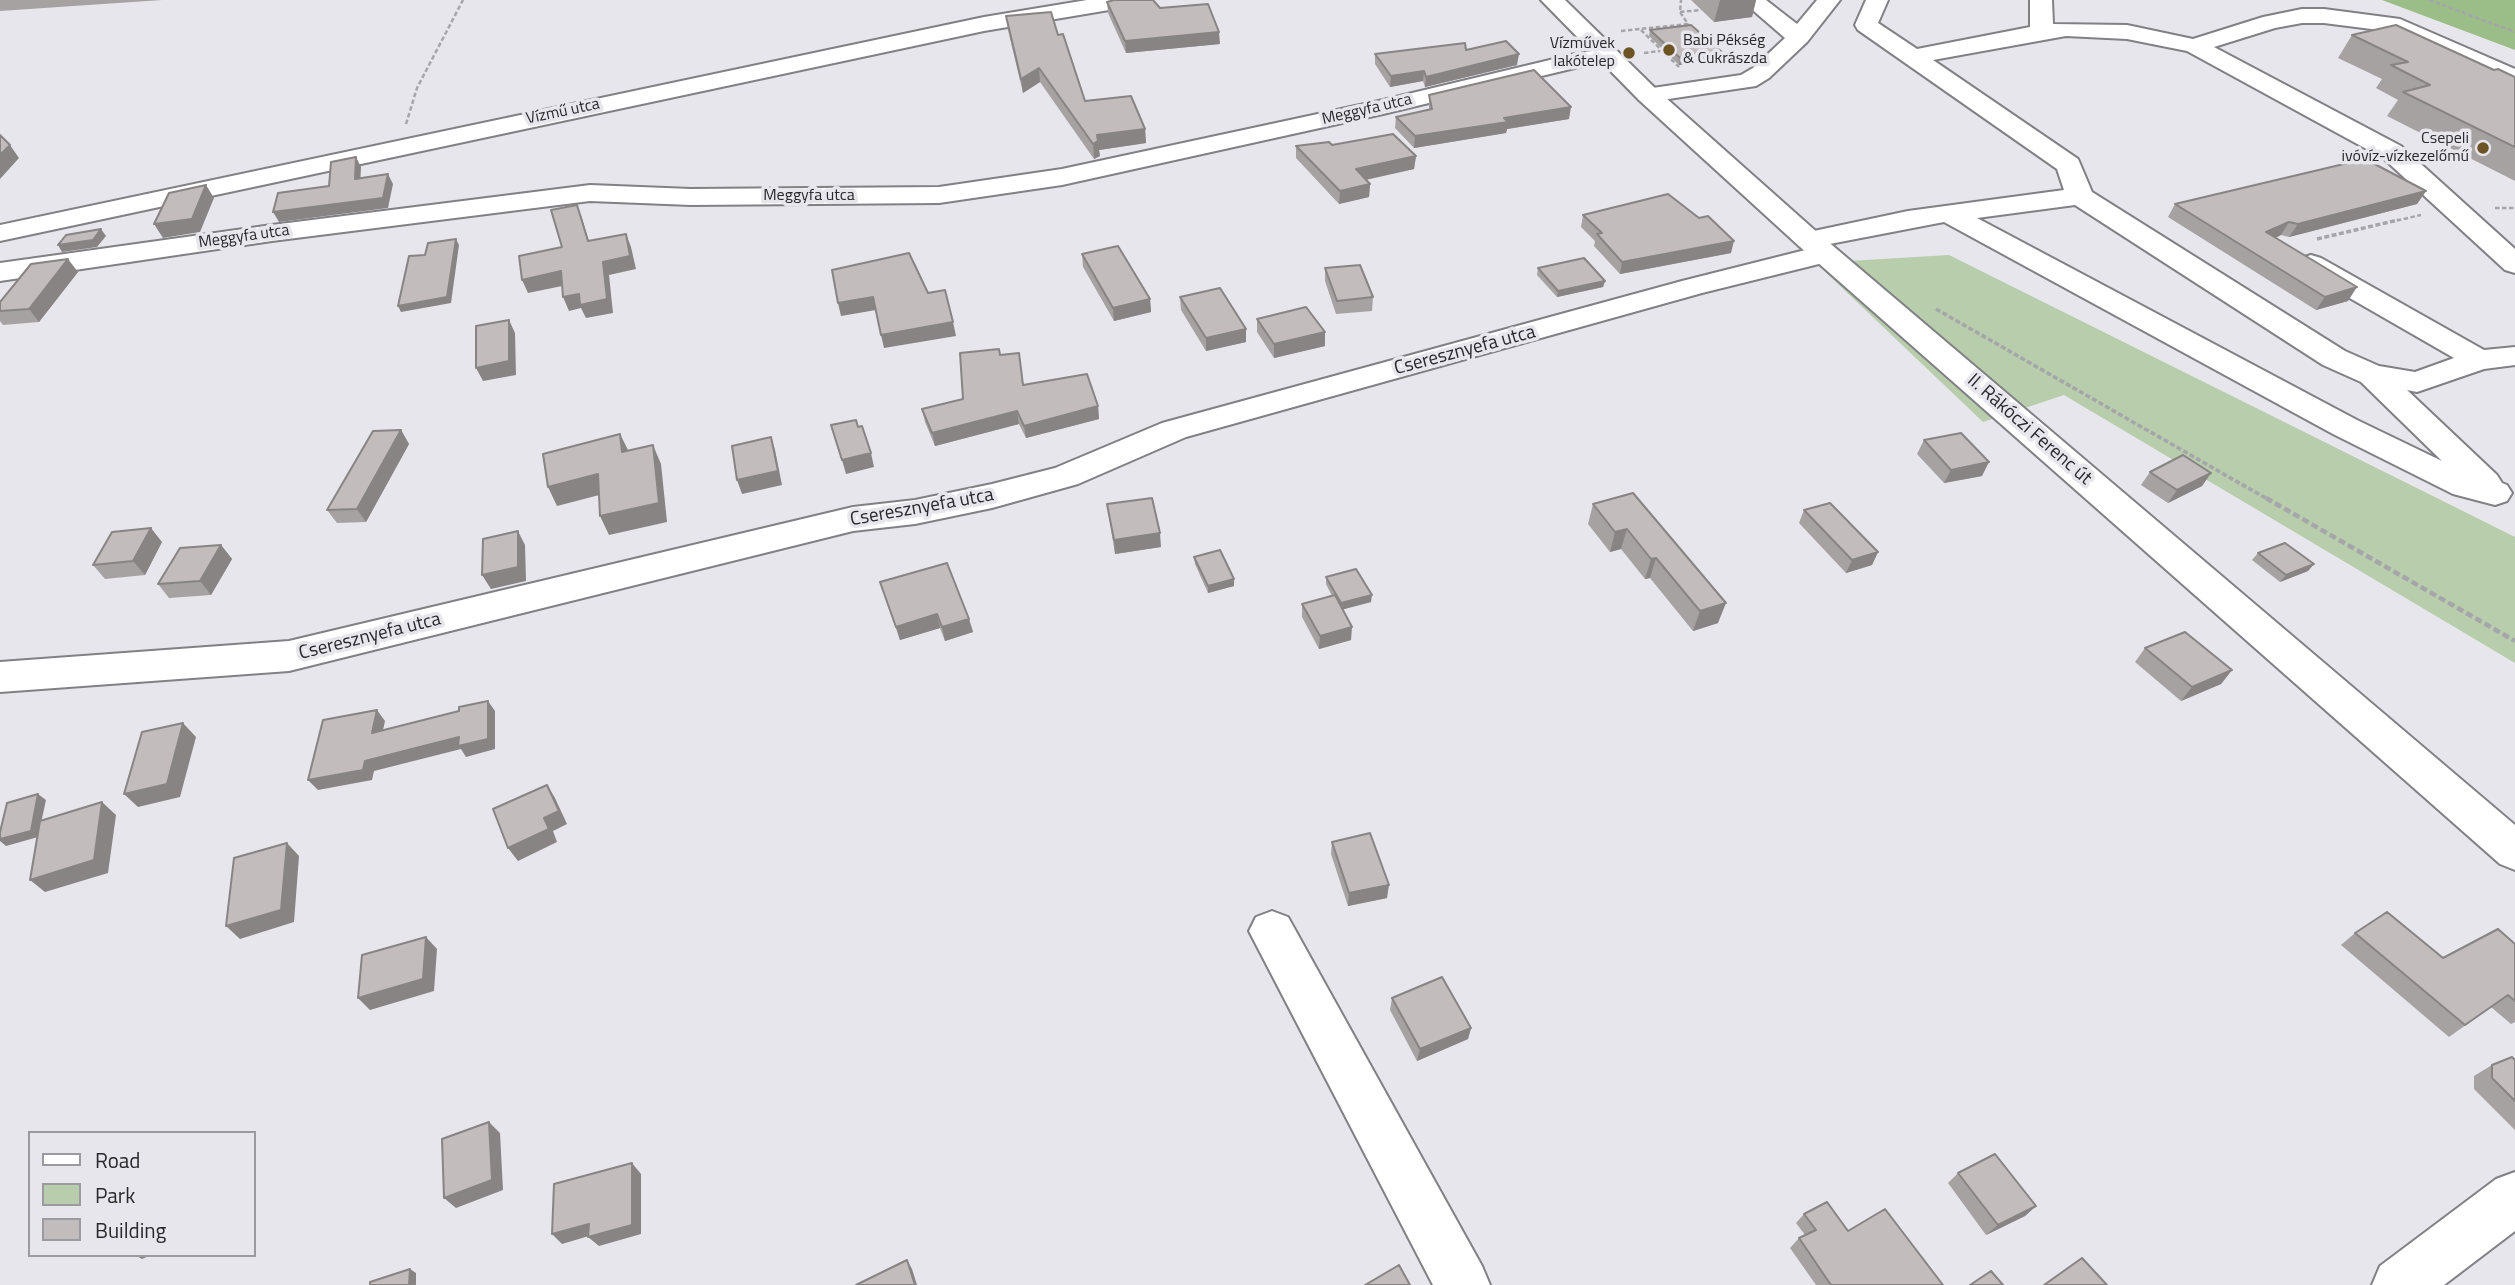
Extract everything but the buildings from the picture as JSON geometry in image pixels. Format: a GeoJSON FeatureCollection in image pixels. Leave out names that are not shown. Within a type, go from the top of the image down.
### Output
{"type":"FeatureCollection","features":[{"type":"Feature","properties":{"kind":"street","name":"Vízmű utca"},"geometry":{"type":"LineString","coordinates":[[0,233],[404,145],[984,24],[1127,0]]}},
{"type":"Feature","properties":{"kind":"street","name":"II. Rákóczi Ferenc út"},"geometry":{"type":"LineString","coordinates":[[1552,0],[1648,95],[1817,247],[2515,851]]}},
{"type":"Feature","properties":{"kind":"street"},"geometry":{"type":"LineString","coordinates":[[1752,0],[1799,37]]}},
{"type":"Feature","properties":{"kind":"street"},"geometry":{"type":"LineString","coordinates":[[1648,95],[1747,81],[1761,74],[1799,37],[1829,0]]}},
{"type":"Feature","properties":{"kind":"street"},"geometry":{"type":"LineString","coordinates":[[1877,0],[1866,25],[2069,165],[2080,196],[2334,358],[2372,375],[2417,382],[2479,360],[2515,356]]}},
{"type":"Feature","properties":{"kind":"street"},"geometry":{"type":"LineString","coordinates":[[2041,0],[2042,32]]}},
{"type":"Feature","properties":{"kind":"street"},"geometry":{"type":"LineString","coordinates":[[2194,46],[2271,22],[2302,16],[2324,16],[2400,26],[2515,78]]}},
{"type":"Feature","properties":{"kind":"street"},"geometry":{"type":"LineString","coordinates":[[1914,57],[2066,29],[2127,32],[2194,46],[2392,152],[2515,264]]}},
{"type":"Feature","properties":{"kind":"street","name":"Meggyfa utca"},"geometry":{"type":"LineString","coordinates":[[0,272],[272,233],[590,193],[691,197],[939,195],[1062,177],[1383,107],[1579,60],[1608,56]]}},
{"type":"Feature","properties":{"kind":"street","name":"Cseresznyefa utca"},"geometry":{"type":"LineString","coordinates":[[0,677],[289,656],[853,519],[915,512],[992,496],[1066,476],[1174,430],[1692,287],[1908,219],[2080,196]]}},
{"type":"Feature","properties":{"kind":"street"},"geometry":{"type":"LineString","coordinates":[[1949,214],[2345,427],[2465,486],[2505,499]]}},
{"type":"Feature","properties":{"kind":"street"},"geometry":{"type":"LineString","coordinates":[[2282,247],[2479,360]]}},
{"type":"Feature","properties":{"kind":"street"},"geometry":{"type":"LineString","coordinates":[[2372,375],[2505,499]]}},
{"type":"Feature","properties":{"kind":"street"},"geometry":{"type":"LineString","coordinates":[[1272,931],[1463,1285]]}},
{"type":"Feature","properties":{"kind":"street"},"geometry":{"type":"LineString","coordinates":[[2399,1285],[2515,1198]]}},
{"type":"Feature","properties":{"kind":"path"},"geometry":{"type":"LineString","coordinates":[[404,145],[406,117],[417,88],[463,0]]}},
{"type":"Feature","properties":{"kind":"path"},"geometry":{"type":"LineString","coordinates":[[1618,31],[1688,24],[1680,12],[1681,0]]}},
{"type":"Feature","properties":{"kind":"path"},"geometry":{"type":"LineString","coordinates":[[2429,0],[2515,32]]}},
{"type":"Feature","properties":{"kind":"path"},"geometry":{"type":"LineString","coordinates":[[1680,12],[1701,10]]}},
{"type":"Feature","properties":{"kind":"path"},"geometry":{"type":"LineString","coordinates":[[1640,30],[1679,67]]}},
{"type":"Feature","properties":{"kind":"path"},"geometry":{"type":"LineString","coordinates":[[1644,53],[1663,51]]}},
{"type":"Feature","properties":{"kind":"path"},"geometry":{"type":"LineString","coordinates":[[2282,247],[2453,207]]}},
{"type":"Feature","properties":{"kind":"path"},"geometry":{"type":"LineString","coordinates":[[1932,307],[2515,642]]}},
{"type":"Feature","properties":{"kind":"green space"},"geometry":{"type":"Polygon","coordinates":[[[2382,0],[2515,0],[2515,50],[2382,0]]]}},
{"type":"Feature","properties":{"kind":"green space"},"geometry":{"type":"Polygon","coordinates":[[[1949,255],[2515,537],[2515,663],[2064,395],[1983,422],[1816,263],[1949,255]]]}},
{"type":"Feature","properties":{"kind":"place","name":"Babi Pékség & Cukrászda"},"geometry":{"type":"Point","coordinates":[1669,50]}},
{"type":"Feature","properties":{"kind":"place","name":"Vízművek lakótelep"},"geometry":{"type":"Point","coordinates":[1629,53]}},
{"type":"Feature","properties":{"kind":"place","name":"Csepeli ivóvíz-vízkezelőmű"},"geometry":{"type":"Point","coordinates":[2483,148]}}]}
